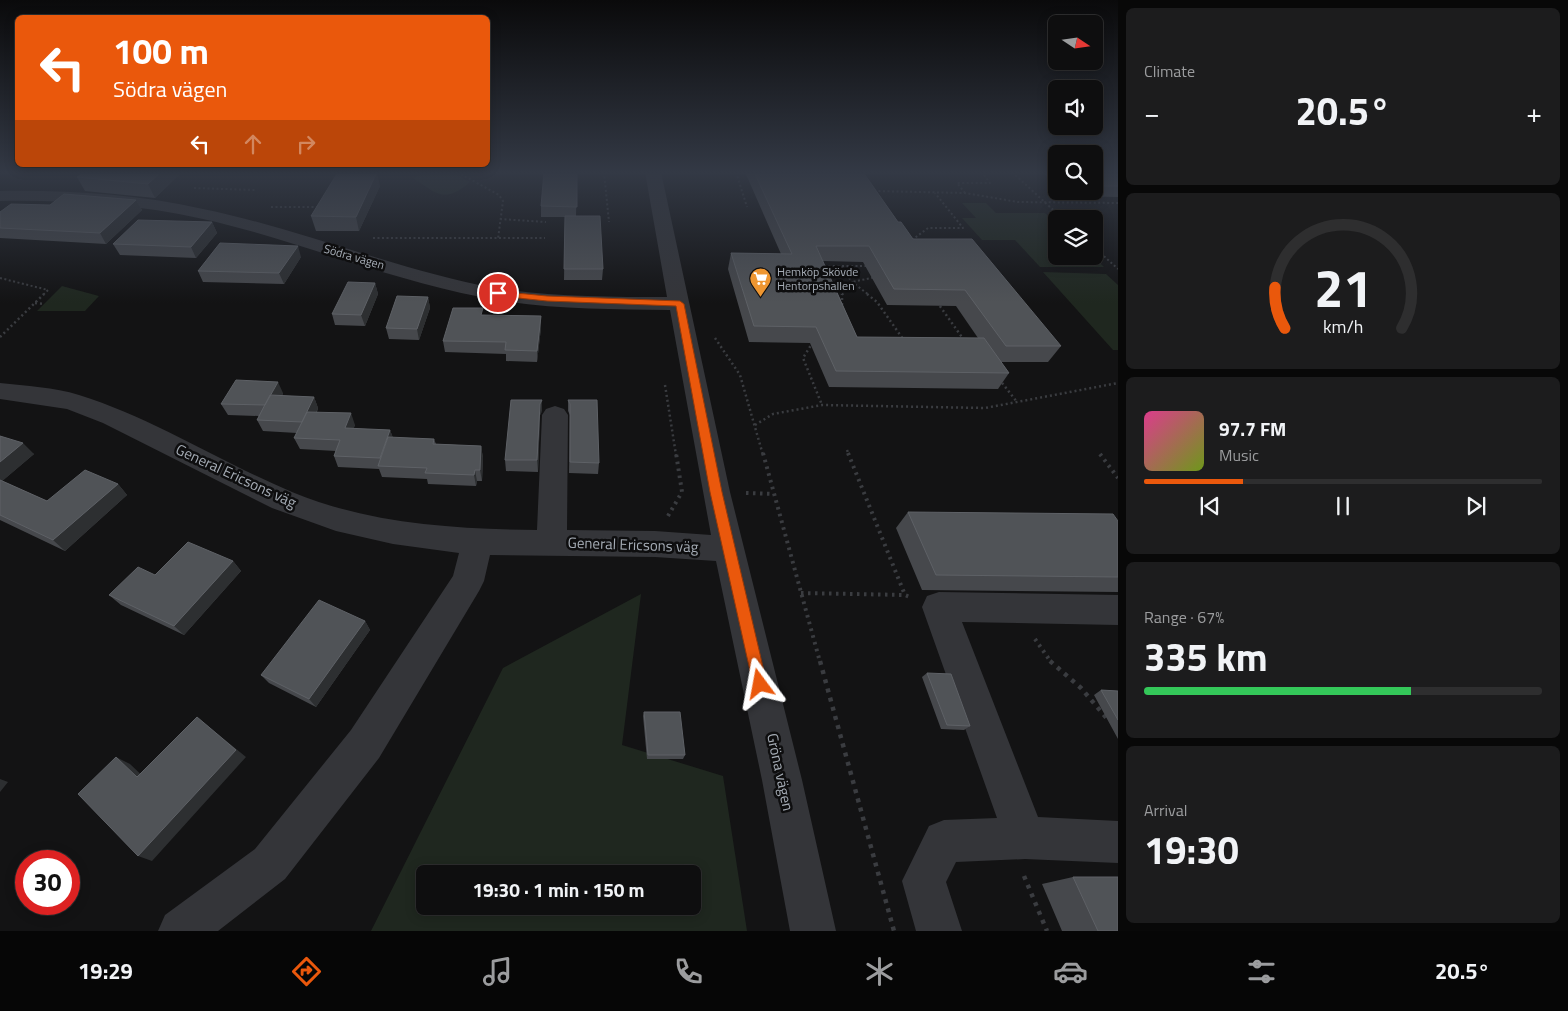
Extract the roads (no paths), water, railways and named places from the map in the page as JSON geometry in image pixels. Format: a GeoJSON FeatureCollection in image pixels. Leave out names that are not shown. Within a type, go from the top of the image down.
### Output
{"type":"FeatureCollection","features":[{"type":"Feature","properties":{"kind":"street","name":"Södra vägen"},"geometry":{"type":"LineString","coordinates":[[208,215],[369,262],[482,291],[547,299],[680,304]]}},
{"type":"Feature","properties":{"kind":"street","name":"Gröna vägen"},"geometry":{"type":"LineString","coordinates":[[662,215],[716,492],[814,931]]}},
{"type":"Feature","properties":{"kind":"street","name":"General Ericsons väg"},"geometry":{"type":"LineString","coordinates":[[0,391],[71,401],[112,417],[282,500],[336,519],[393,532],[477,542],[655,544],[729,549]]}},
{"type":"Feature","properties":{"kind":"street"},"geometry":{"type":"LineString","coordinates":[[552,543],[555,415]]}},
{"type":"Feature","properties":{"kind":"street"},"geometry":{"type":"LineString","coordinates":[[181,931],[270,864],[365,744],[468,581],[477,542]]}},
{"type":"Feature","properties":{"kind":"street"},"geometry":{"type":"LineString","coordinates":[[1017,838],[938,607],[1118,610]]}},
{"type":"Feature","properties":{"kind":"street"},"geometry":{"type":"LineString","coordinates":[[939,931],[924,882],[944,841],[1017,838],[1118,842]]}},
{"type":"Feature","properties":{"kind":"place","name":"Hemköp Skövde Hentorpshallen"},"geometry":{"type":"Point","coordinates":[761,298]}}]}
